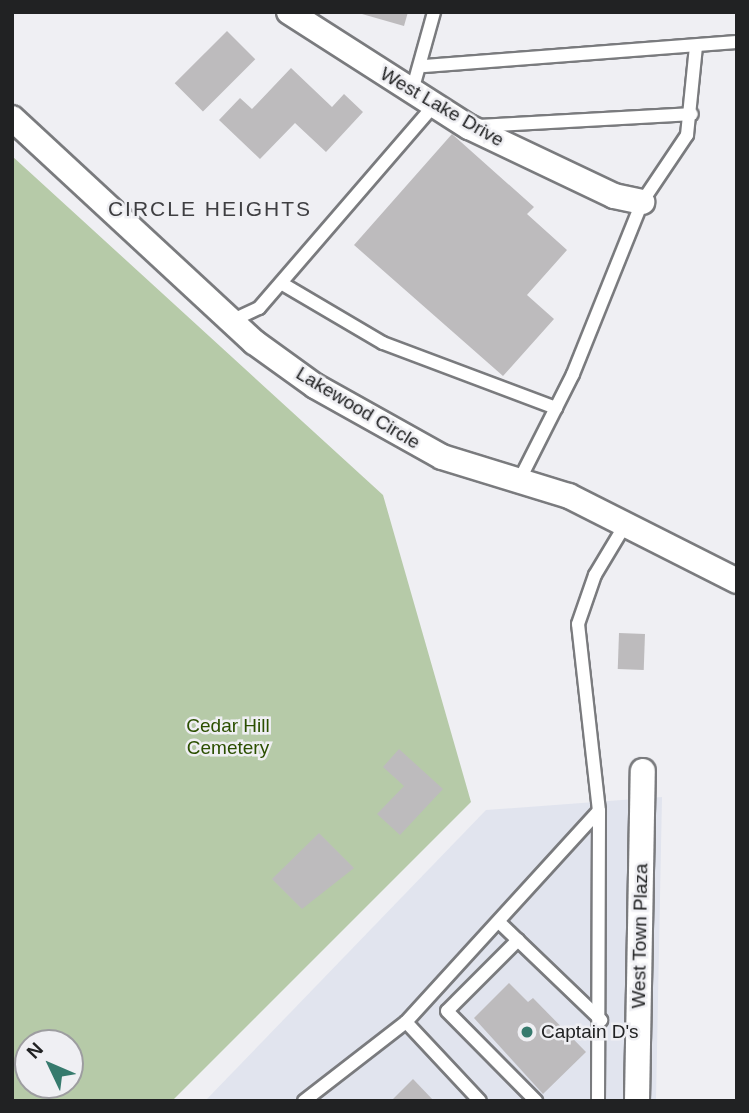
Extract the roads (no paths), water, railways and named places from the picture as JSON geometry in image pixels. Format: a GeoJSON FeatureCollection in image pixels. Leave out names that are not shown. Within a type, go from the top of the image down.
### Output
{"type":"FeatureCollection","features":[{"type":"Feature","properties":{"kind":"street","name":"West Lake Drive"},"geometry":{"type":"LineString","coordinates":[[289,12],[469,127],[614,196],[642,202]]}},
{"type":"Feature","properties":{"kind":"street","name":"Lakewood Circle"},"geometry":{"type":"LineString","coordinates":[[12,118],[231,321],[315,387],[442,457],[569,496],[737,581]]}},
{"type":"Feature","properties":{"kind":"street","name":"West Town Plaza"},"geometry":{"type":"LineString","coordinates":[[637,1101],[643,771]]}},
{"type":"Feature","properties":{"kind":"lane"},"geometry":{"type":"LineString","coordinates":[[412,91],[424,66],[434,12]]}},
{"type":"Feature","properties":{"kind":"lane"},"geometry":{"type":"LineString","coordinates":[[424,66],[737,42]]}},
{"type":"Feature","properties":{"kind":"lane"},"geometry":{"type":"LineString","coordinates":[[519,481],[556,408],[642,202],[687,135],[692,114],[696,47]]}},
{"type":"Feature","properties":{"kind":"lane"},"geometry":{"type":"LineString","coordinates":[[231,321],[259,308],[435,105]]}},
{"type":"Feature","properties":{"kind":"lane"},"geometry":{"type":"LineString","coordinates":[[469,127],[692,114]]}},
{"type":"Feature","properties":{"kind":"lane"},"geometry":{"type":"LineString","coordinates":[[281,282],[383,343],[556,408]]}},
{"type":"Feature","properties":{"kind":"lane"},"geometry":{"type":"LineString","coordinates":[[598,1101],[601,1020],[599,811],[578,624],[595,575],[625,525]]}},
{"type":"Feature","properties":{"kind":"lane"},"geometry":{"type":"LineString","coordinates":[[304,1101],[406,1022],[500,924],[599,811]]}},
{"type":"Feature","properties":{"kind":"lane"},"geometry":{"type":"LineString","coordinates":[[500,924],[601,1020]]}},
{"type":"Feature","properties":{"kind":"lane"},"geometry":{"type":"LineString","coordinates":[[518,940],[447,1011],[536,1101]]}},
{"type":"Feature","properties":{"kind":"lane"},"geometry":{"type":"LineString","coordinates":[[406,1022],[480,1101]]}},
{"type":"Feature","properties":{"kind":"place","name":"Captain D's"},"geometry":{"type":"Point","coordinates":[527,1032]}},
{"type":"Feature","properties":{"kind":"district","name":"CIRCLE HEIGHTS"},"geometry":{"type":"Point","coordinates":[210,209]}},
{"type":"Feature","properties":{"kind":"park label","name":"Cedar Hill Cemetery"},"geometry":{"type":"Point","coordinates":[228,737]}}]}
